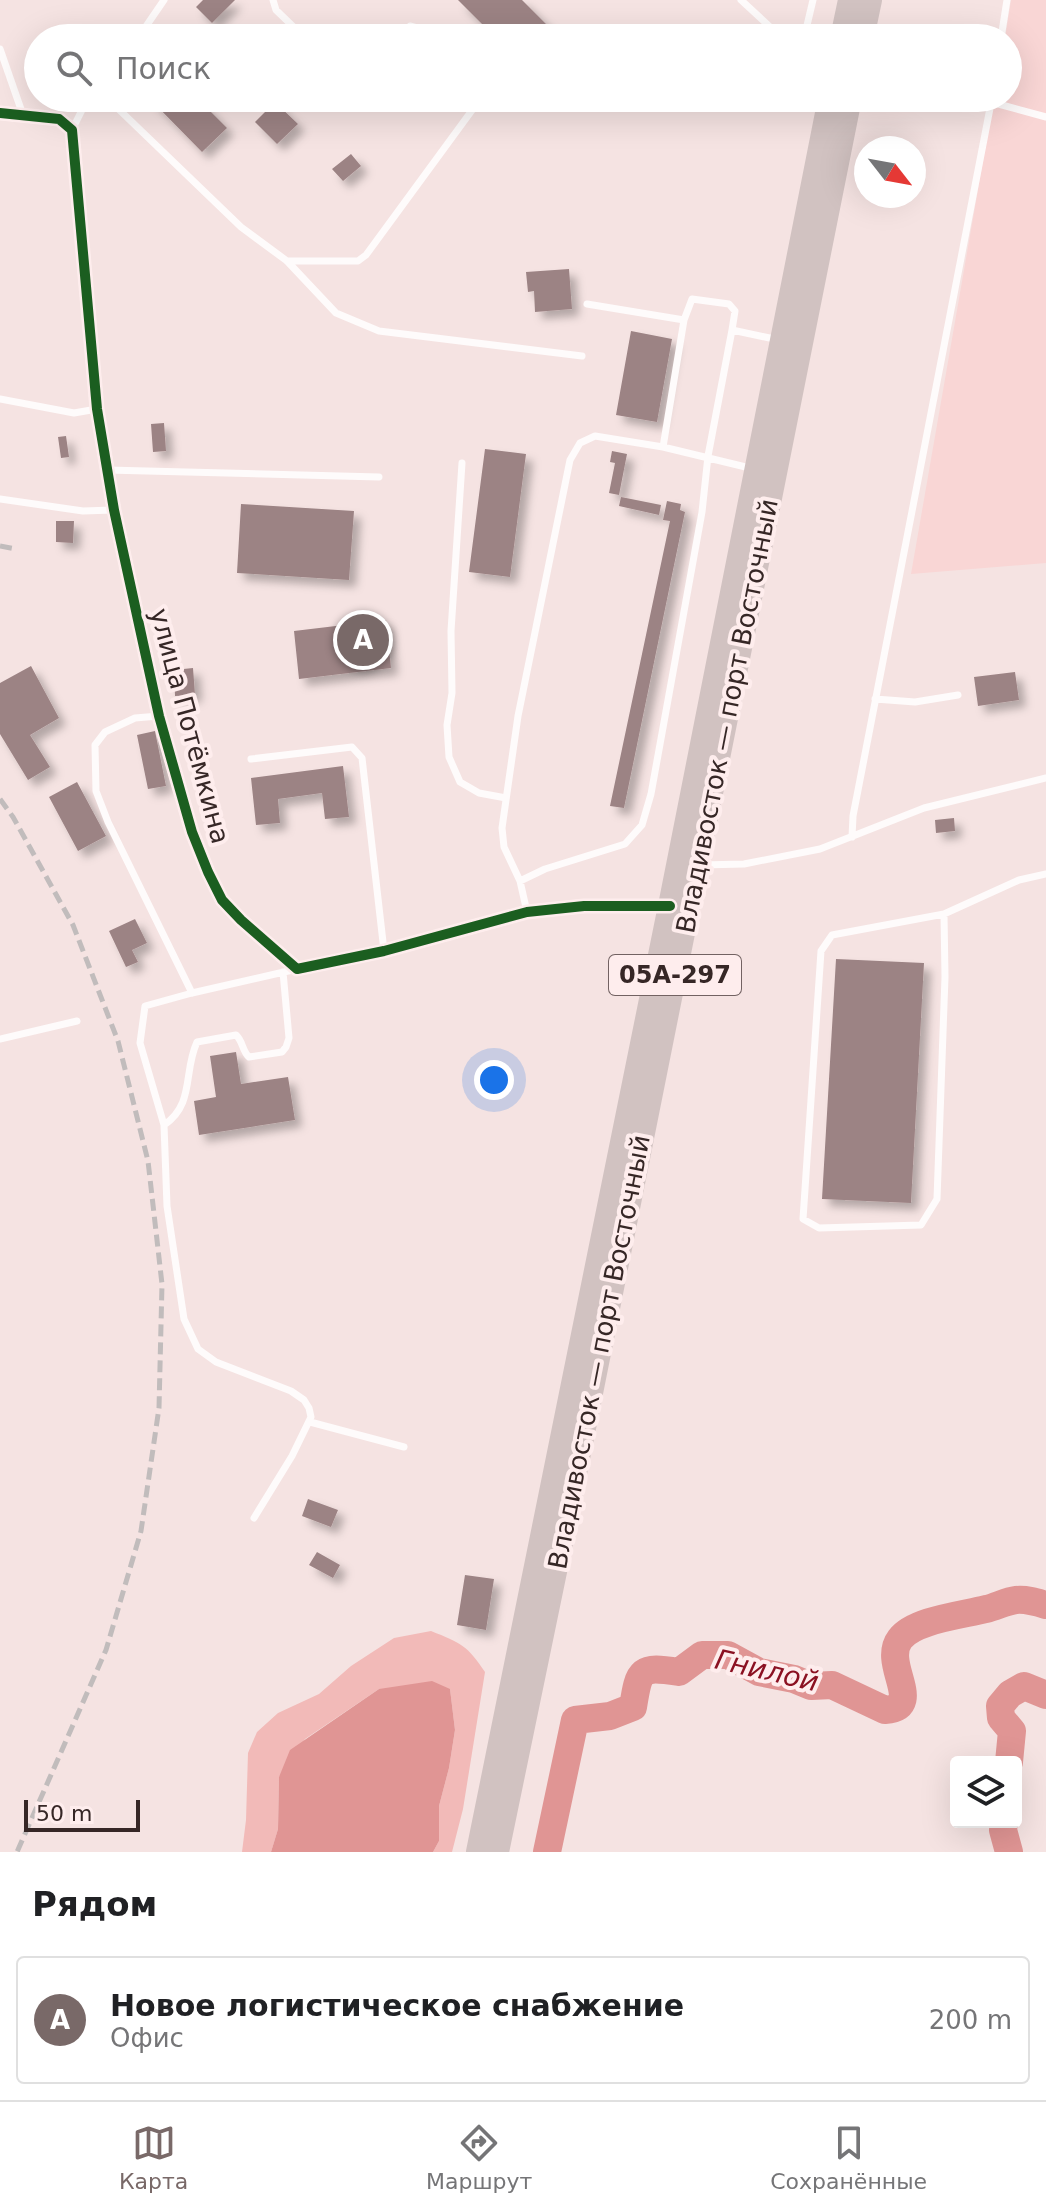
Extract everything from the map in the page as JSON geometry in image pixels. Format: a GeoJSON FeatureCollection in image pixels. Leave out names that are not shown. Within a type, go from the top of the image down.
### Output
{"type":"FeatureCollection","features":[{"type":"Feature","properties":{"kind":"highway"},"geometry":{"type":"LineString","coordinates":[[845,24],[850,0]]}},
{"type":"Feature","properties":{"kind":"highway"},"geometry":{"type":"LineString","coordinates":[[865,24],[870,0]]}},
{"type":"Feature","properties":{"kind":"highway","name":"Владивосток — порт Восточный"},"geometry":{"type":"LineString","coordinates":[[478,1852],[827,112]]}},
{"type":"Feature","properties":{"kind":"highway","name":"Владивосток — порт Восточный"},"geometry":{"type":"LineString","coordinates":[[497,1852],[847,112]]}},
{"type":"Feature","properties":{"kind":"street"},"geometry":{"type":"LineString","coordinates":[[0,113],[59,119],[72,130]]}},
{"type":"Feature","properties":{"kind":"street","name":"улица Потёмкина"},"geometry":{"type":"LineString","coordinates":[[72,130],[97,409],[114,510],[159,716],[192,832],[222,900],[290,970]]}},
{"type":"Feature","properties":{"kind":"street"},"geometry":{"type":"LineString","coordinates":[[290,970],[384,951],[527,912],[584,906],[670,906]]}},
{"type":"Feature","properties":{"kind":"lane"},"geometry":{"type":"LineString","coordinates":[[148,24],[164,0]]}},
{"type":"Feature","properties":{"kind":"lane"},"geometry":{"type":"LineString","coordinates":[[273,0],[276,10],[290,24]]}},
{"type":"Feature","properties":{"kind":"lane"},"geometry":{"type":"LineString","coordinates":[[741,0],[767,24]]}},
{"type":"Feature","properties":{"kind":"lane"},"geometry":{"type":"LineString","coordinates":[[807,24],[813,0]]}},
{"type":"Feature","properties":{"kind":"lane"},"geometry":{"type":"LineString","coordinates":[[1003,24],[1007,0]]}},
{"type":"Feature","properties":{"kind":"lane"},"geometry":{"type":"LineString","coordinates":[[0,49],[24,116]]}},
{"type":"Feature","properties":{"kind":"lane"},"geometry":{"type":"LineString","coordinates":[[1022,109],[1046,117]]}},
{"type":"Feature","properties":{"kind":"lane"},"geometry":{"type":"LineString","coordinates":[[72,130],[81,112]]}},
{"type":"Feature","properties":{"kind":"lane"},"geometry":{"type":"LineString","coordinates":[[122,112],[241,227],[287,261],[336,313],[379,331],[582,356]]}},
{"type":"Feature","properties":{"kind":"lane"},"geometry":{"type":"LineString","coordinates":[[287,261],[358,261],[366,255],[471,112]]}},
{"type":"Feature","properties":{"kind":"lane"},"geometry":{"type":"LineString","coordinates":[[852,837],[853,816],[875,699],[990,112]]}},
{"type":"Feature","properties":{"kind":"lane"},"geometry":{"type":"LineString","coordinates":[[520,881],[545,869],[625,844],[642,825],[651,794],[699,528],[708,456],[735,311],[729,304],[692,299],[684,320],[663,447]]}},
{"type":"Feature","properties":{"kind":"lane"},"geometry":{"type":"LineString","coordinates":[[587,304],[684,320]]}},
{"type":"Feature","properties":{"kind":"lane"},"geometry":{"type":"LineString","coordinates":[[732,330],[781,340]]}},
{"type":"Feature","properties":{"kind":"lane"},"geometry":{"type":"LineString","coordinates":[[0,399],[74,413],[97,409]]}},
{"type":"Feature","properties":{"kind":"lane"},"geometry":{"type":"LineString","coordinates":[[527,912],[520,881],[504,847],[502,828],[518,716],[570,460],[580,443],[595,436],[708,456],[756,470]]}},
{"type":"Feature","properties":{"kind":"lane"},"geometry":{"type":"LineString","coordinates":[[462,463],[451,631],[452,693],[447,725],[449,757],[460,782],[479,793],[506,798]]}},
{"type":"Feature","properties":{"kind":"lane"},"geometry":{"type":"LineString","coordinates":[[107,470],[379,477]]}},
{"type":"Feature","properties":{"kind":"lane"},"geometry":{"type":"LineString","coordinates":[[0,499],[83,511],[114,510]]}},
{"type":"Feature","properties":{"kind":"lane"},"geometry":{"type":"LineString","coordinates":[[875,699],[915,702],[958,695]]}},
{"type":"Feature","properties":{"kind":"lane"},"geometry":{"type":"LineString","coordinates":[[159,716],[135,718],[105,732],[95,745],[96,791],[108,822],[192,993]]}},
{"type":"Feature","properties":{"kind":"lane"},"geometry":{"type":"LineString","coordinates":[[251,759],[352,747],[362,758],[384,951]]}},
{"type":"Feature","properties":{"kind":"lane"},"geometry":{"type":"LineString","coordinates":[[697,865],[744,864],[820,849],[924,808],[1046,778]]}},
{"type":"Feature","properties":{"kind":"lane"},"geometry":{"type":"LineString","coordinates":[[944,914],[945,977],[937,1199],[921,1225],[819,1228],[803,1219],[821,951],[832,935],[944,914],[1019,880],[1046,874]]}},
{"type":"Feature","properties":{"kind":"lane"},"geometry":{"type":"LineString","coordinates":[[164,1125],[176,1117],[182,1106],[197,1042],[236,1035],[249,1057],[282,1052],[289,1038],[290,970],[145,1006],[140,1043],[164,1125],[167,1206],[184,1319],[198,1349],[216,1362],[291,1391],[309,1408],[310,1422],[254,1518]]}},
{"type":"Feature","properties":{"kind":"lane"},"geometry":{"type":"LineString","coordinates":[[0,1039],[77,1021]]}},
{"type":"Feature","properties":{"kind":"lane"},"geometry":{"type":"LineString","coordinates":[[310,1422],[404,1447]]}},
{"type":"Feature","properties":{"kind":"shaded area"},"geometry":{"type":"Polygon","coordinates":[[[1011,0],[1046,0],[1046,563],[911,574],[992,112],[1022,112],[1022,24],[1007,24],[1011,0]]]}},
{"type":"Feature","properties":{"kind":"shaded area"},"geometry":{"type":"Polygon","coordinates":[[[431,1631],[462,1646],[485,1672],[463,1809],[452,1852],[433,1852],[439,1841],[439,1806],[455,1730],[450,1689],[379,1689],[305,1739],[279,1777],[278,1829],[271,1852],[242,1852],[248,1753],[257,1732],[278,1713],[319,1694],[351,1666],[394,1638],[431,1631]]]}},
{"type":"Feature","properties":{"kind":"shaded area"},"geometry":{"type":"Polygon","coordinates":[[[432,1681],[450,1689],[455,1730],[439,1806],[439,1841],[433,1852],[271,1852],[278,1829],[279,1777],[290,1750],[379,1689],[432,1681]]]}},
{"type":"Feature","properties":{"kind":"building"},"geometry":{"type":"Polygon","coordinates":[[[203,0],[235,0],[212,23],[196,7],[203,0]]]}},
{"type":"Feature","properties":{"kind":"building"},"geometry":{"type":"Polygon","coordinates":[[[458,0],[522,0],[546,24],[482,24],[458,0]]]}},
{"type":"Feature","properties":{"kind":"building"},"geometry":{"type":"Polygon","coordinates":[[[163,112],[211,112],[227,128],[202,152],[163,112]]]}},
{"type":"Feature","properties":{"kind":"building"},"geometry":{"type":"Polygon","coordinates":[[[265,112],[285,112],[298,124],[277,144],[255,122],[265,112]]]}},
{"type":"Feature","properties":{"kind":"building"},"geometry":{"type":"Polygon","coordinates":[[[351,154],[361,166],[343,181],[332,169],[351,154]]]}},
{"type":"Feature","properties":{"kind":"building"},"geometry":{"type":"Polygon","coordinates":[[[569,269],[572,309],[535,312],[534,291],[528,292],[526,272],[569,269]]]}},
{"type":"Feature","properties":{"kind":"building"},"geometry":{"type":"Polygon","coordinates":[[[631,331],[672,339],[657,422],[616,415],[631,331]]]}},
{"type":"Feature","properties":{"kind":"building"},"geometry":{"type":"Polygon","coordinates":[[[164,423],[166,451],[153,452],[151,424],[164,423]]]}},
{"type":"Feature","properties":{"kind":"building"},"geometry":{"type":"Polygon","coordinates":[[[66,436],[69,457],[61,458],[58,437],[66,436]]]}},
{"type":"Feature","properties":{"kind":"building"},"geometry":{"type":"Polygon","coordinates":[[[485,449],[526,454],[510,577],[469,572],[485,449]]]}},
{"type":"Feature","properties":{"kind":"building"},"geometry":{"type":"Polygon","coordinates":[[[612,451],[627,454],[619,495],[609,493],[615,463],[610,462],[612,451]]]}},
{"type":"Feature","properties":{"kind":"building"},"geometry":{"type":"Polygon","coordinates":[[[621,497],[661,505],[659,515],[619,506],[621,497]]]}},
{"type":"Feature","properties":{"kind":"building"},"geometry":{"type":"Polygon","coordinates":[[[667,501],[681,504],[680,510],[685,512],[624,808],[610,806],[670,521],[663,520],[667,501]]]}},
{"type":"Feature","properties":{"kind":"building"},"geometry":{"type":"Polygon","coordinates":[[[241,504],[354,511],[349,580],[237,573],[241,504]]]}},
{"type":"Feature","properties":{"kind":"building"},"geometry":{"type":"Polygon","coordinates":[[[56,521],[74,521],[73,543],[56,542],[56,521]]]}},
{"type":"Feature","properties":{"kind":"building"},"geometry":{"type":"Polygon","coordinates":[[[386,620],[391,668],[299,679],[294,631],[386,620]]]}},
{"type":"Feature","properties":{"kind":"building"},"geometry":{"type":"Polygon","coordinates":[[[31,666],[59,718],[30,735],[50,767],[28,780],[0,734],[0,683],[31,666]]]}},
{"type":"Feature","properties":{"kind":"building"},"geometry":{"type":"Polygon","coordinates":[[[193,668],[195,695],[175,696],[174,670],[193,668]]]}},
{"type":"Feature","properties":{"kind":"building"},"geometry":{"type":"Polygon","coordinates":[[[1015,672],[1019,700],[978,706],[974,677],[1015,672]]]}},
{"type":"Feature","properties":{"kind":"building"},"geometry":{"type":"Polygon","coordinates":[[[155,731],[166,786],[148,789],[137,735],[155,731]]]}},
{"type":"Feature","properties":{"kind":"building"},"geometry":{"type":"Polygon","coordinates":[[[343,766],[349,817],[325,819],[322,793],[278,799],[280,823],[256,825],[251,778],[343,766]]]}},
{"type":"Feature","properties":{"kind":"building"},"geometry":{"type":"Polygon","coordinates":[[[77,782],[106,836],[78,851],[49,797],[77,782]]]}},
{"type":"Feature","properties":{"kind":"building"},"geometry":{"type":"Polygon","coordinates":[[[954,818],[955,831],[936,833],[935,820],[954,818]]]}},
{"type":"Feature","properties":{"kind":"building"},"geometry":{"type":"Polygon","coordinates":[[[135,919],[147,943],[132,950],[138,962],[126,967],[109,931],[135,919]]]}},
{"type":"Feature","properties":{"kind":"building"},"geometry":{"type":"Polygon","coordinates":[[[836,959],[924,963],[911,1203],[822,1199],[836,959]]]}},
{"type":"Feature","properties":{"kind":"building"},"geometry":{"type":"Polygon","coordinates":[[[236,1052],[241,1084],[288,1077],[295,1120],[199,1135],[194,1101],[216,1097],[210,1056],[236,1052]]]}},
{"type":"Feature","properties":{"kind":"building"},"geometry":{"type":"Polygon","coordinates":[[[308,1499],[338,1510],[331,1527],[302,1516],[308,1499]]]}},
{"type":"Feature","properties":{"kind":"building"},"geometry":{"type":"Polygon","coordinates":[[[317,1552],[340,1565],[333,1578],[309,1565],[317,1552]]]}},
{"type":"Feature","properties":{"kind":"building"},"geometry":{"type":"Polygon","coordinates":[[[465,1575],[494,1579],[486,1630],[457,1625],[465,1575]]]}},
{"type":"Feature","properties":{"kind":"waterway","name":"Гнилой"},"geometry":{"type":"LineString","coordinates":[[547,1852],[575,1720],[610,1716],[633,1707],[640,1678],[649,1670],[679,1672],[702,1655],[728,1655],[759,1672],[811,1686],[832,1685],[885,1710],[897,1707],[902,1701],[896,1649],[900,1639],[916,1627],[1012,1601],[1027,1600],[1046,1605]]}},
{"type":"Feature","properties":{"kind":"waterway","name":"Гнилой"},"geometry":{"type":"LineString","coordinates":[[1010,1756],[1012,1731],[1001,1718],[1000,1706],[1010,1694],[1024,1686],[1046,1695]]}},
{"type":"Feature","properties":{"kind":"waterway","name":"Гнилой"},"geometry":{"type":"LineString","coordinates":[[1003,1828],[1009,1852]]}},
{"type":"Feature","properties":{"kind":"railway"},"geometry":{"type":"LineString","coordinates":[[0,546],[16,549]]}},
{"type":"Feature","properties":{"kind":"railway"},"geometry":{"type":"LineString","coordinates":[[0,799],[73,925],[118,1041],[148,1161],[162,1284],[159,1408],[141,1531],[106,1650],[17,1852]]}},
{"type":"Feature","properties":{"kind":"cycle path"},"geometry":{"type":"LineString","coordinates":[[0,113],[59,119],[72,130],[97,409],[114,510],[159,716],[192,832],[222,900],[297,969],[384,951],[527,912],[584,906],[670,906]]}},
{"type":"Feature","properties":{"kind":"place","name":"Новое логистическое снабжение"},"geometry":{"type":"Point","coordinates":[363,640]}}]}
